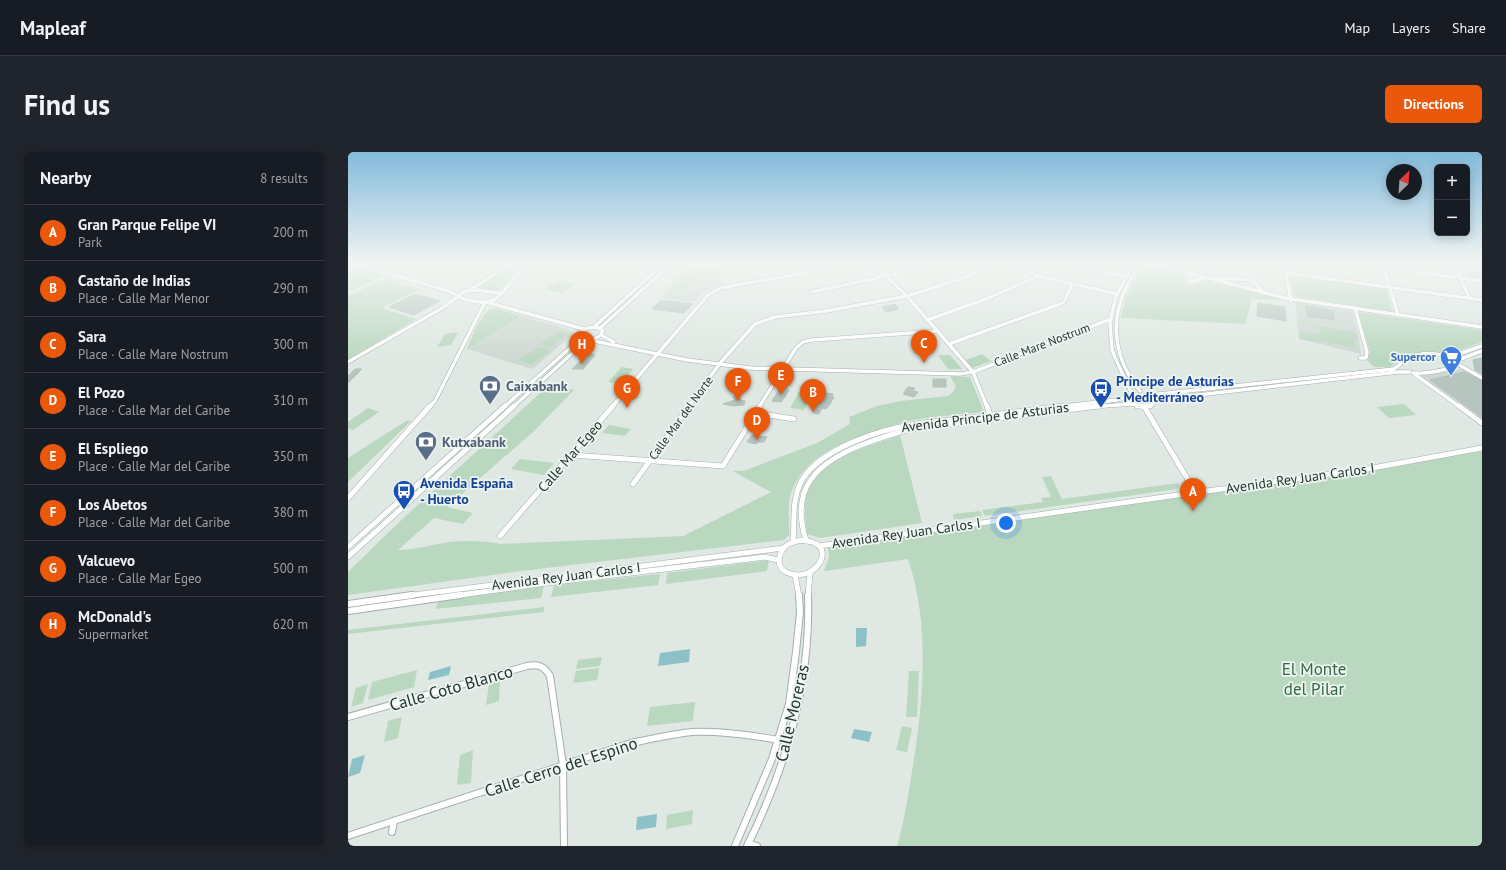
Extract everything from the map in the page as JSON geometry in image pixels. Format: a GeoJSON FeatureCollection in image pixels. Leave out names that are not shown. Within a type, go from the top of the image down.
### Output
{"type":"FeatureCollection","features":[{"type":"Feature","properties":{"kind":"street"},"geometry":{"type":"LineString","coordinates":[[349,362],[458,296]]}},
{"type":"Feature","properties":{"kind":"street"},"geometry":{"type":"LineString","coordinates":[[460,296],[463,299]]}},
{"type":"Feature","properties":{"kind":"street"},"geometry":{"type":"LineString","coordinates":[[485,302],[495,299],[498,296]]}},
{"type":"Feature","properties":{"kind":"street"},"geometry":{"type":"LineString","coordinates":[[594,327],[628,296]]}},
{"type":"Feature","properties":{"kind":"street"},"geometry":{"type":"LineString","coordinates":[[600,328],[635,296]]}},
{"type":"Feature","properties":{"kind":"street","name":"Calle Mar Egeo"},"geometry":{"type":"LineString","coordinates":[[500,536],[572,456],[707,296]]}},
{"type":"Feature","properties":{"kind":"street","name":"Calle Mar del Norte"},"geometry":{"type":"LineString","coordinates":[[633,484],[720,364],[755,324],[767,319],[841,309],[905,296]]}},
{"type":"Feature","properties":{"kind":"street"},"geometry":{"type":"LineString","coordinates":[[907,296],[973,372],[990,416]]}},
{"type":"Feature","properties":{"kind":"street"},"geometry":{"type":"LineString","coordinates":[[927,320],[992,296]]}},
{"type":"Feature","properties":{"kind":"street"},"geometry":{"type":"LineString","coordinates":[[949,344],[1060,304],[1064,302],[1067,296]]}},
{"type":"Feature","properties":{"kind":"street"},"geometry":{"type":"LineString","coordinates":[[1116,296],[1111,318],[1112,346],[1115,357],[1129,385],[1130,392]]}},
{"type":"Feature","properties":{"kind":"street"},"geometry":{"type":"LineString","coordinates":[[1122,296],[1115,326],[1117,346],[1126,371],[1134,385],[1140,391],[1149,395],[1394,369],[1406,360],[1416,356],[1435,354],[1456,355],[1482,346]]}},
{"type":"Feature","properties":{"kind":"street"},"geometry":{"type":"LineString","coordinates":[[1277,296],[1290,300],[1482,327]]}},
{"type":"Feature","properties":{"kind":"street"},"geometry":{"type":"LineString","coordinates":[[1392,296],[1398,315]]}},
{"type":"Feature","properties":{"kind":"street"},"geometry":{"type":"LineString","coordinates":[[1452,296],[1482,300]]}},
{"type":"Feature","properties":{"kind":"street"},"geometry":{"type":"LineString","coordinates":[[444,306],[463,299],[485,302],[584,329],[594,327],[600,328]]}},
{"type":"Feature","properties":{"kind":"street"},"geometry":{"type":"LineString","coordinates":[[495,299],[495,303],[502,306]]}},
{"type":"Feature","properties":{"kind":"street"},"geometry":{"type":"LineString","coordinates":[[348,498],[435,401],[485,302]]}},
{"type":"Feature","properties":{"kind":"street"},"geometry":{"type":"LineString","coordinates":[[482,310],[497,305]]}},
{"type":"Feature","properties":{"kind":"street"},"geometry":{"type":"LineString","coordinates":[[1355,308],[1365,340],[1366,358],[1360,358]]}},
{"type":"Feature","properties":{"kind":"street","name":"Calle Mare Nostrum"},"geometry":{"type":"LineString","coordinates":[[580,339],[608,341],[659,353],[720,364],[782,369],[958,374],[973,372],[1111,318]]}},
{"type":"Feature","properties":{"kind":"street"},"geometry":{"type":"LineString","coordinates":[[348,557],[588,340],[601,335],[603,331],[600,328]]}},
{"type":"Feature","properties":{"kind":"street"},"geometry":{"type":"LineString","coordinates":[[348,547],[580,339],[578,334],[584,329]]}},
{"type":"Feature","properties":{"kind":"street"},"geometry":{"type":"LineString","coordinates":[[572,456],[723,466],[782,369],[796,348],[803,342],[812,340],[938,331]]}},
{"type":"Feature","properties":{"kind":"street","name":"Calle Mare Nostrum"},"geometry":{"type":"LineString","coordinates":[[601,335],[608,341]]}},
{"type":"Feature","properties":{"kind":"street"},"geometry":{"type":"LineString","coordinates":[[1190,483],[1145,408],[1151,406],[1154,402],[1163,399],[1398,372],[1427,374],[1454,367],[1456,362],[1482,351]]}},
{"type":"Feature","properties":{"kind":"street"},"geometry":{"type":"LineString","coordinates":[[1444,355],[1482,378]]}},
{"type":"Feature","properties":{"kind":"street"},"geometry":{"type":"LineString","coordinates":[[1401,365],[1482,423]]}},
{"type":"Feature","properties":{"kind":"street"},"geometry":{"type":"LineString","coordinates":[[1131,404],[1126,397],[1130,392],[1140,391]]}},
{"type":"Feature","properties":{"kind":"street"},"geometry":{"type":"LineString","coordinates":[[1149,395],[1154,402]]}},
{"type":"Feature","properties":{"kind":"street","name":"Avenida Príncipe de Asturias"},"geometry":{"type":"LineString","coordinates":[[793,542],[795,532],[794,505],[796,492],[810,469],[824,457],[844,447],[894,428],[910,425],[1117,400],[1126,397]]}},
{"type":"Feature","properties":{"kind":"street","name":"Avenida Príncipe de Asturias"},"geometry":{"type":"LineString","coordinates":[[806,540],[802,531],[801,505],[803,492],[810,479],[822,466],[847,450],[897,432],[911,429],[1119,404],[1131,404],[1145,408]]}},
{"type":"Feature","properties":{"kind":"street"},"geometry":{"type":"LineString","coordinates":[[755,413],[794,419]]}},
{"type":"Feature","properties":{"kind":"street","name":"Avenida Rey Juan Carlos I"},"geometry":{"type":"LineString","coordinates":[[819,546],[1185,494],[1189,489],[1190,483],[1198,489],[1207,491],[1367,469],[1482,448]]}},
{"type":"Feature","properties":{"kind":"street"},"geometry":{"type":"LineString","coordinates":[[806,540],[819,546],[822,550],[822,560],[818,567],[810,573],[795,575],[783,570],[778,560],[784,548],[793,542],[806,540]]}},
{"type":"Feature","properties":{"kind":"street","name":"Avenida Rey Juan Carlos I"},"geometry":{"type":"LineString","coordinates":[[348,604],[554,576],[666,564],[784,548]]}},
{"type":"Feature","properties":{"kind":"street","name":"Avenida Rey Juan Carlos I"},"geometry":{"type":"LineString","coordinates":[[348,611],[547,583],[765,557],[778,560]]}},
{"type":"Feature","properties":{"kind":"street","name":"Calle Moreras"},"geometry":{"type":"LineString","coordinates":[[748,844],[778,771],[799,700],[805,664],[809,617],[807,584],[810,573]]}},
{"type":"Feature","properties":{"kind":"street","name":"Calle Moreras"},"geometry":{"type":"LineString","coordinates":[[735,846],[760,793],[779,740],[789,704],[796,665],[800,617],[798,584],[795,575]]}},
{"type":"Feature","properties":{"kind":"street","name":"Calle Coto Blanco"},"geometry":{"type":"LineString","coordinates":[[348,716],[527,666],[540,666],[544,668],[550,676],[563,765]]}},
{"type":"Feature","properties":{"kind":"street","name":"Calle Cerro del Espino"},"geometry":{"type":"LineString","coordinates":[[348,836],[631,742],[700,732],[726,733],[779,740]]}},
{"type":"Feature","properties":{"kind":"street"},"geometry":{"type":"LineString","coordinates":[[563,765],[564,846]]}},
{"type":"Feature","properties":{"kind":"street"},"geometry":{"type":"LineString","coordinates":[[392,832],[394,821]]}},
{"type":"Feature","properties":{"kind":"street"},"geometry":{"type":"LineString","coordinates":[[748,844],[757,846]]}},
{"type":"Feature","properties":{"kind":"shaded area"},"geometry":{"type":"Polygon","coordinates":[[[662,296],[700,296],[694,302],[661,298],[662,296]]]}},
{"type":"Feature","properties":{"kind":"shaded area"},"geometry":{"type":"Polygon","coordinates":[[[1295,302],[1352,311],[1359,336],[1361,354],[1299,339],[1295,302]]]}},
{"type":"Feature","properties":{"kind":"shaded area"},"geometry":{"type":"Polygon","coordinates":[[[521,316],[570,330],[573,334],[532,369],[467,349],[521,316]]]}},
{"type":"Feature","properties":{"kind":"shaded area"},"geometry":{"type":"Polygon","coordinates":[[[1463,368],[1482,380],[1482,421],[1420,377],[1463,368]]]}},
{"type":"Feature","properties":{"kind":"green space"},"geometry":{"type":"Polygon","coordinates":[[[348,296],[405,296],[382,308],[416,319],[348,360],[348,296]]]}},
{"type":"Feature","properties":{"kind":"green space"},"geometry":{"type":"Polygon","coordinates":[[[1127,296],[1270,296],[1285,300],[1252,299],[1245,324],[1121,318],[1127,296]]]}},
{"type":"Feature","properties":{"kind":"green space"},"geometry":{"type":"Polygon","coordinates":[[[1296,296],[1388,296],[1393,312],[1296,296]]]}},
{"type":"Feature","properties":{"kind":"green space"},"geometry":{"type":"Polygon","coordinates":[[[495,308],[521,316],[467,349],[481,319],[490,310],[495,308]]]}},
{"type":"Feature","properties":{"kind":"green space"},"geometry":{"type":"Polygon","coordinates":[[[1358,312],[1482,330],[1482,342],[1455,352],[1410,354],[1399,359],[1391,367],[1374,367],[1368,361],[1370,352],[1358,312]]]}},
{"type":"Feature","properties":{"kind":"green space"},"geometry":{"type":"Polygon","coordinates":[[[1319,326],[1355,332],[1358,341],[1354,340],[1356,348],[1323,342],[1319,326]]]}},
{"type":"Feature","properties":{"kind":"green space"},"geometry":{"type":"Polygon","coordinates":[[[560,331],[569,334],[549,347],[540,344],[560,331]]]}},
{"type":"Feature","properties":{"kind":"green space"},"geometry":{"type":"Polygon","coordinates":[[[1299,331],[1321,335],[1322,343],[1300,339],[1299,331]]]}},
{"type":"Feature","properties":{"kind":"green space"},"geometry":{"type":"Polygon","coordinates":[[[458,332],[451,345],[437,347],[445,334],[458,332]]]}},
{"type":"Feature","properties":{"kind":"green space"},"geometry":{"type":"Polygon","coordinates":[[[539,347],[550,351],[531,364],[519,360],[539,347]]]}},
{"type":"Feature","properties":{"kind":"green space"},"geometry":{"type":"Polygon","coordinates":[[[982,354],[991,361],[972,368],[966,360],[982,354]]]}},
{"type":"Feature","properties":{"kind":"green space"},"geometry":{"type":"Polygon","coordinates":[[[938,355],[950,355],[962,369],[948,369],[938,355]]]}},
{"type":"Feature","properties":{"kind":"green space"},"geometry":{"type":"Polygon","coordinates":[[[622,367],[633,369],[620,384],[608,382],[622,367]]]}},
{"type":"Feature","properties":{"kind":"green space"},"geometry":{"type":"Polygon","coordinates":[[[950,376],[970,377],[984,412],[934,417],[900,423],[853,439],[822,455],[805,470],[792,490],[789,507],[789,535],[784,540],[521,571],[348,595],[348,572],[395,526],[549,385],[574,390],[533,432],[447,507],[473,513],[463,524],[434,518],[398,550],[463,541],[501,544],[683,536],[771,492],[733,471],[744,471],[817,443],[850,424],[849,417],[877,406],[901,401],[948,396],[954,391],[956,386],[950,376]]]}},
{"type":"Feature","properties":{"kind":"green space"},"geometry":{"type":"Polygon","coordinates":[[[799,392],[813,394],[804,410],[790,408],[799,392]]]}},
{"type":"Feature","properties":{"kind":"green space"},"geometry":{"type":"Polygon","coordinates":[[[1404,404],[1416,415],[1389,418],[1377,407],[1404,404]]]}},
{"type":"Feature","properties":{"kind":"green space"},"geometry":{"type":"Polygon","coordinates":[[[368,408],[379,412],[353,430],[348,428],[348,422],[368,408]]]}},
{"type":"Feature","properties":{"kind":"green space"},"geometry":{"type":"Polygon","coordinates":[[[406,421],[411,421],[348,482],[348,458],[406,421]]]}},
{"type":"Feature","properties":{"kind":"green space"},"geometry":{"type":"Polygon","coordinates":[[[609,425],[631,429],[625,436],[602,433],[609,425]]]}},
{"type":"Feature","properties":{"kind":"green space"},"geometry":{"type":"Polygon","coordinates":[[[900,435],[922,523],[820,538],[807,534],[805,509],[807,494],[814,481],[823,471],[834,462],[847,455],[900,435]]]}},
{"type":"Feature","properties":{"kind":"green space","name":"El Monte del Pilar"},"geometry":{"type":"Polygon","coordinates":[[[1482,451],[1482,846],[897,846],[904,819],[912,772],[922,692],[922,638],[920,611],[915,585],[908,559],[824,571],[829,557],[828,547],[1188,495],[1329,477],[1482,451]]]}},
{"type":"Feature","properties":{"kind":"green space"},"geometry":{"type":"Polygon","coordinates":[[[520,459],[554,463],[544,475],[511,469],[520,459]]]}},
{"type":"Feature","properties":{"kind":"green space"},"geometry":{"type":"Polygon","coordinates":[[[1051,476],[1062,499],[1178,483],[1180,487],[1177,489],[985,516],[982,510],[1043,502],[1041,498],[1051,497],[1042,477],[1051,476]]]}},
{"type":"Feature","properties":{"kind":"green space"},"geometry":{"type":"Polygon","coordinates":[[[980,511],[982,516],[954,520],[953,514],[980,511]]]}},
{"type":"Feature","properties":{"kind":"green space"},"geometry":{"type":"Polygon","coordinates":[[[769,560],[767,571],[666,584],[667,573],[769,560]]]}},
{"type":"Feature","properties":{"kind":"green space"},"geometry":{"type":"Polygon","coordinates":[[[660,574],[658,585],[551,597],[554,585],[660,574]]]}},
{"type":"Feature","properties":{"kind":"green space"},"geometry":{"type":"Polygon","coordinates":[[[544,586],[541,598],[435,609],[439,600],[544,586]]]}},
{"type":"Feature","properties":{"kind":"green space"},"geometry":{"type":"Polygon","coordinates":[[[544,607],[544,612],[348,634],[348,630],[544,607]]]}},
{"type":"Feature","properties":{"kind":"green space"},"geometry":{"type":"Polygon","coordinates":[[[602,657],[600,666],[576,669],[578,660],[602,657]]]}},
{"type":"Feature","properties":{"kind":"green space"},"geometry":{"type":"Polygon","coordinates":[[[599,668],[597,680],[573,683],[576,671],[599,668]]]}},
{"type":"Feature","properties":{"kind":"green space"},"geometry":{"type":"Polygon","coordinates":[[[417,670],[414,687],[368,700],[372,682],[417,670]]]}},
{"type":"Feature","properties":{"kind":"green space"},"geometry":{"type":"Polygon","coordinates":[[[909,671],[919,671],[917,717],[906,717],[909,671]]]}},
{"type":"Feature","properties":{"kind":"green space"},"geometry":{"type":"Polygon","coordinates":[[[500,681],[499,701],[486,705],[489,684],[500,681]]]}},
{"type":"Feature","properties":{"kind":"green space"},"geometry":{"type":"Polygon","coordinates":[[[368,684],[363,703],[351,707],[356,688],[368,684]]]}},
{"type":"Feature","properties":{"kind":"green space"},"geometry":{"type":"Polygon","coordinates":[[[695,702],[693,721],[647,726],[650,707],[695,702]]]}},
{"type":"Feature","properties":{"kind":"green space"},"geometry":{"type":"Polygon","coordinates":[[[402,717],[398,738],[384,742],[388,721],[402,717]]]}},
{"type":"Feature","properties":{"kind":"green space"},"geometry":{"type":"Polygon","coordinates":[[[902,726],[912,728],[907,752],[896,750],[902,726]]]}},
{"type":"Feature","properties":{"kind":"green space"},"geometry":{"type":"Polygon","coordinates":[[[473,750],[471,783],[457,785],[460,755],[473,750]]]}},
{"type":"Feature","properties":{"kind":"green space"},"geometry":{"type":"Polygon","coordinates":[[[693,810],[692,824],[666,829],[667,815],[693,810]]]}},
{"type":"Feature","properties":{"kind":"water"},"geometry":{"type":"Polygon","coordinates":[[[856,628],[867,628],[866,646],[856,647],[856,628]]]}},
{"type":"Feature","properties":{"kind":"water"},"geometry":{"type":"Polygon","coordinates":[[[690,649],[689,662],[658,666],[660,653],[690,649]]]}},
{"type":"Feature","properties":{"kind":"water"},"geometry":{"type":"Polygon","coordinates":[[[451,666],[449,675],[428,680],[430,672],[451,666]]]}},
{"type":"Feature","properties":{"kind":"water"},"geometry":{"type":"Polygon","coordinates":[[[854,729],[872,732],[869,742],[851,738],[854,729]]]}},
{"type":"Feature","properties":{"kind":"water"},"geometry":{"type":"Polygon","coordinates":[[[365,755],[360,773],[348,777],[352,759],[365,755]]]}},
{"type":"Feature","properties":{"kind":"water"},"geometry":{"type":"Polygon","coordinates":[[[657,814],[656,827],[636,830],[637,817],[657,814]]]}},
{"type":"Feature","properties":{"kind":"building"},"geometry":{"type":"Polygon","coordinates":[[[410,296],[424,296],[440,301],[414,315],[389,307],[410,296]]]}},
{"type":"Feature","properties":{"kind":"building"},"geometry":{"type":"Polygon","coordinates":[[[661,300],[693,304],[684,313],[652,309],[661,300]]]}},
{"type":"Feature","properties":{"kind":"building"},"geometry":{"type":"Polygon","coordinates":[[[1258,303],[1285,307],[1286,321],[1257,316],[1258,303]]]}},
{"type":"Feature","properties":{"kind":"building"},"geometry":{"type":"Polygon","coordinates":[[[895,304],[899,309],[886,312],[882,307],[895,304]]]}},
{"type":"Feature","properties":{"kind":"building"},"geometry":{"type":"Polygon","coordinates":[[[1307,306],[1333,311],[1334,320],[1308,316],[1305,307],[1307,308],[1307,306]]]}},
{"type":"Feature","properties":{"kind":"building"},"geometry":{"type":"Polygon","coordinates":[[[929,335],[930,341],[918,342],[917,336],[929,335]]]}},
{"type":"Feature","properties":{"kind":"building"},"geometry":{"type":"Polygon","coordinates":[[[588,354],[595,355],[583,369],[572,369],[588,354]]]}},
{"type":"Feature","properties":{"kind":"building"},"geometry":{"type":"Polygon","coordinates":[[[1482,358],[1482,374],[1475,370],[1473,360],[1482,358]]]}},
{"type":"Feature","properties":{"kind":"building"},"geometry":{"type":"Polygon","coordinates":[[[355,369],[362,369],[348,383],[348,376],[355,369]]]}},
{"type":"Feature","properties":{"kind":"building"},"geometry":{"type":"Polygon","coordinates":[[[1464,372],[1482,381],[1482,417],[1430,380],[1464,372]]]}},
{"type":"Feature","properties":{"kind":"building"},"geometry":{"type":"Polygon","coordinates":[[[933,379],[946,379],[946,387],[933,387],[933,379]]]}},
{"type":"Feature","properties":{"kind":"building"},"geometry":{"type":"Polygon","coordinates":[[[781,387],[787,387],[786,390],[789,390],[785,397],[781,402],[772,401],[781,387]]]}},
{"type":"Feature","properties":{"kind":"building"},"geometry":{"type":"Polygon","coordinates":[[[908,387],[915,388],[913,391],[918,392],[914,397],[903,394],[908,387]]]}},
{"type":"Feature","properties":{"kind":"building"},"geometry":{"type":"Polygon","coordinates":[[[824,393],[833,394],[832,396],[834,397],[826,409],[822,408],[819,414],[813,413],[824,393]]]}},
{"type":"Feature","properties":{"kind":"building"},"geometry":{"type":"Polygon","coordinates":[[[738,395],[741,400],[745,401],[744,405],[733,406],[723,404],[735,400],[733,397],[738,395]]]}},
{"type":"Feature","properties":{"kind":"building"},"geometry":{"type":"Polygon","coordinates":[[[752,435],[767,437],[764,442],[757,442],[756,444],[747,442],[752,435]]]}},
{"type":"Feature","properties":{"kind":"place","name":"Sara"},"geometry":{"type":"Point","coordinates":[924,363]}},
{"type":"Feature","properties":{"kind":"place","name":"McDonald's"},"geometry":{"type":"Point","coordinates":[582,364]}},
{"type":"Feature","properties":{"kind":"place","name":"Supercor"},"geometry":{"type":"Point","coordinates":[1451,376]}},
{"type":"Feature","properties":{"kind":"place","name":"El Espliego"},"geometry":{"type":"Point","coordinates":[781,395]}},
{"type":"Feature","properties":{"kind":"place","name":"Los Abetos"},"geometry":{"type":"Point","coordinates":[738,401]}},
{"type":"Feature","properties":{"kind":"place","name":"Caixabank"},"geometry":{"type":"Point","coordinates":[490,406]}},
{"type":"Feature","properties":{"kind":"place","name":"Valcuevo"},"geometry":{"type":"Point","coordinates":[627,408]}},
{"type":"Feature","properties":{"kind":"place","name":"Príncipe de Asturias - Mediterráneo"},"geometry":{"type":"Point","coordinates":[1101,408]}},
{"type":"Feature","properties":{"kind":"place","name":"Castaño de Indias"},"geometry":{"type":"Point","coordinates":[813,412]}},
{"type":"Feature","properties":{"kind":"place","name":"El Pozo"},"geometry":{"type":"Point","coordinates":[757,440]}},
{"type":"Feature","properties":{"kind":"place","name":"Kutxabank"},"geometry":{"type":"Point","coordinates":[426,462]}},
{"type":"Feature","properties":{"kind":"place","name":"Avenida España - Huerto"},"geometry":{"type":"Point","coordinates":[404,510]}},
{"type":"Feature","properties":{"kind":"place","name":"Gran Parque Felipe VI"},"geometry":{"type":"Point","coordinates":[1193,511]}}]}
